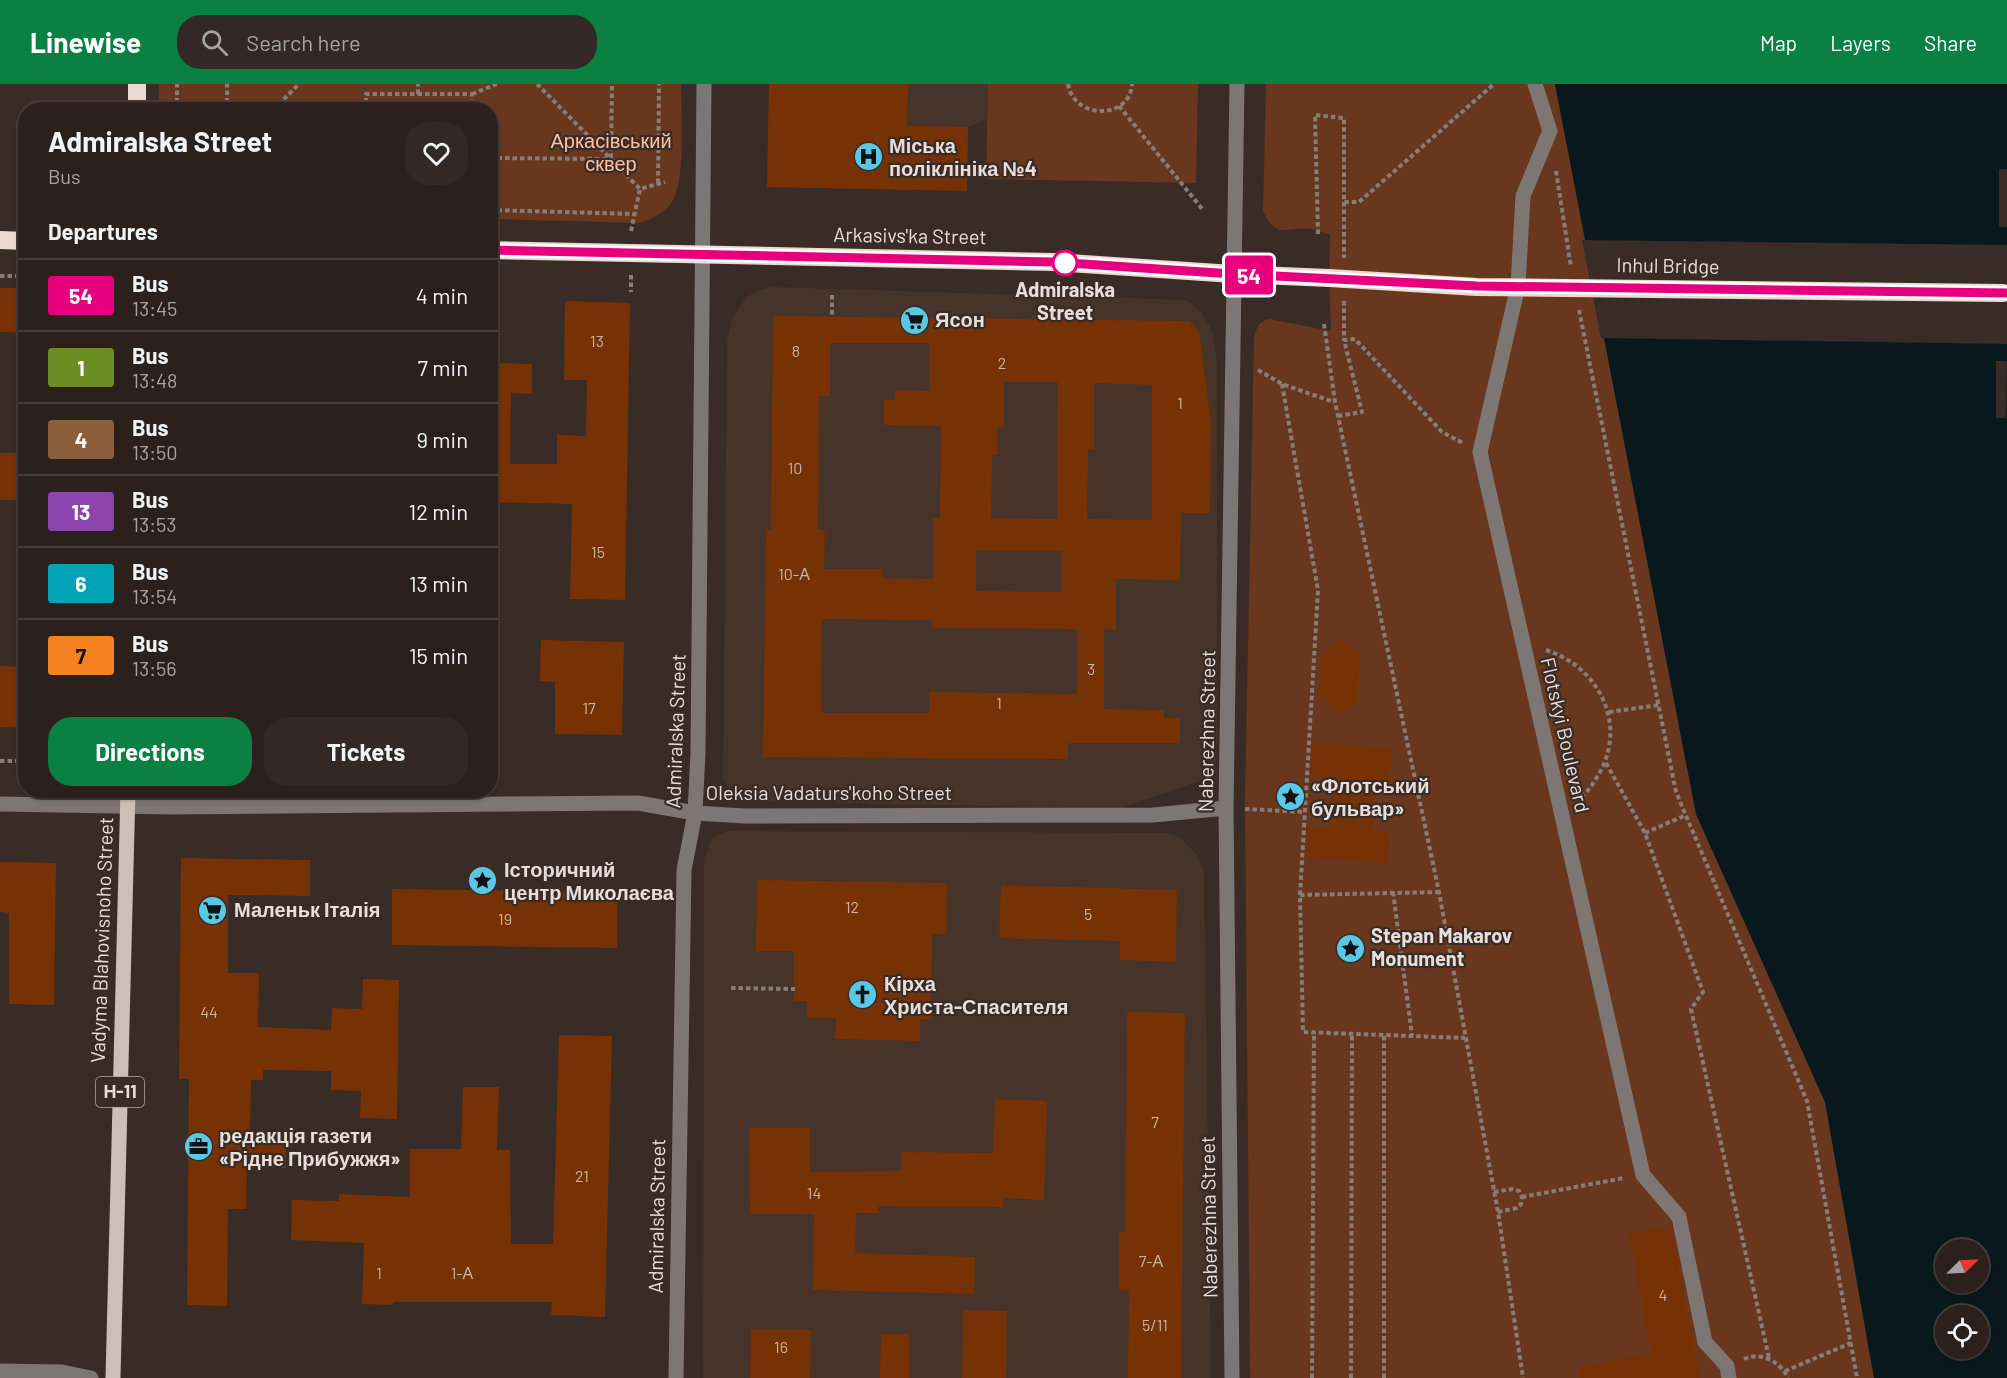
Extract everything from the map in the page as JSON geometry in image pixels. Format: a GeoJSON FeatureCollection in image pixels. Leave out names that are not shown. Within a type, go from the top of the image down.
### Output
{"type":"FeatureCollection","features":[{"type":"Feature","properties":{"kind":"highway"},"geometry":{"type":"LineString","coordinates":[[137,84],[137,102]]}},
{"type":"Feature","properties":{"kind":"highway"},"geometry":{"type":"LineString","coordinates":[[0,240],[18,241]]}},
{"type":"Feature","properties":{"kind":"highway","name":"Arkasivs'ka Street"},"geometry":{"type":"LineString","coordinates":[[498,250],[1053,262],[1329,278]]}},
{"type":"Feature","properties":{"kind":"highway","name":"Inhul Bridge"},"geometry":{"type":"LineString","coordinates":[[1329,278],[1477,286],[2007,293]]}},
{"type":"Feature","properties":{"kind":"main road","name":"Vadyma Blahovisnoho Street"},"geometry":{"type":"LineString","coordinates":[[113,1378],[128,798]]}},
{"type":"Feature","properties":{"kind":"street","name":"Admiralska Street"},"geometry":{"type":"LineString","coordinates":[[676,1378],[684,870],[695,813],[698,753],[704,84]]}},
{"type":"Feature","properties":{"kind":"street","name":"Naberezhna Street"},"geometry":{"type":"LineString","coordinates":[[1232,1378],[1226,808],[1237,84]]}},
{"type":"Feature","properties":{"kind":"street"},"geometry":{"type":"LineString","coordinates":[[1535,84],[1550,131]]}},
{"type":"Feature","properties":{"kind":"street","name":"Flotskyi Boulevard"},"geometry":{"type":"LineString","coordinates":[[1550,131],[1523,196],[1518,286],[1479,452],[1643,1175],[1679,1217],[1705,1341],[1728,1372]]}},
{"type":"Feature","properties":{"kind":"street","name":"Oleksia Vadaturs'koho Street"},"geometry":{"type":"LineString","coordinates":[[0,804],[128,798],[638,803],[695,813],[744,816],[1141,815],[1226,808]]}},
{"type":"Feature","properties":{"kind":"street"},"geometry":{"type":"LineString","coordinates":[[0,1371],[62,1372],[91,1378]]}},
{"type":"Feature","properties":{"kind":"path"},"geometry":{"type":"LineString","coordinates":[[177,84],[177,102]]}},
{"type":"Feature","properties":{"kind":"path"},"geometry":{"type":"LineString","coordinates":[[227,84],[227,102]]}},
{"type":"Feature","properties":{"kind":"path"},"geometry":{"type":"LineString","coordinates":[[281,102],[299,84]]}},
{"type":"Feature","properties":{"kind":"path"},"geometry":{"type":"LineString","coordinates":[[418,84],[418,94]]}},
{"type":"Feature","properties":{"kind":"path"},"geometry":{"type":"LineString","coordinates":[[366,102],[366,94],[472,94],[497,84]]}},
{"type":"Feature","properties":{"kind":"path"},"geometry":{"type":"LineString","coordinates":[[537,84],[640,189],[665,182]]}},
{"type":"Feature","properties":{"kind":"path"},"geometry":{"type":"LineString","coordinates":[[612,84],[612,159]]}},
{"type":"Feature","properties":{"kind":"path"},"geometry":{"type":"LineString","coordinates":[[658,183],[659,84]]}},
{"type":"Feature","properties":{"kind":"path"},"geometry":{"type":"LineString","coordinates":[[1068,84],[1069,91],[1078,103],[1088,110],[1102,111],[1119,106],[1132,90],[1132,84]]}},
{"type":"Feature","properties":{"kind":"path"},"geometry":{"type":"LineString","coordinates":[[1318,234],[1315,115],[1344,118],[1344,202],[1359,202],[1494,84]]}},
{"type":"Feature","properties":{"kind":"path"},"geometry":{"type":"LineString","coordinates":[[472,94],[472,102]]}},
{"type":"Feature","properties":{"kind":"path"},"geometry":{"type":"LineString","coordinates":[[1119,106],[1203,210]]}},
{"type":"Feature","properties":{"kind":"path"},"geometry":{"type":"LineString","coordinates":[[1550,131],[1573,278]]}},
{"type":"Feature","properties":{"kind":"path"},"geometry":{"type":"LineString","coordinates":[[498,158],[612,159]]}},
{"type":"Feature","properties":{"kind":"path"},"geometry":{"type":"LineString","coordinates":[[498,210],[634,214]]}},
{"type":"Feature","properties":{"kind":"path"},"geometry":{"type":"LineString","coordinates":[[0,276],[18,276]]}},
{"type":"Feature","properties":{"kind":"path"},"geometry":{"type":"LineString","coordinates":[[832,295],[832,317]]}},
{"type":"Feature","properties":{"kind":"path"},"geometry":{"type":"LineString","coordinates":[[1578,301],[1676,792],[1807,1101],[1857,1378]]}},
{"type":"Feature","properties":{"kind":"path"},"geometry":{"type":"LineString","coordinates":[[1324,324],[1335,402],[1439,892],[1498,1212],[1523,1378]]}},
{"type":"Feature","properties":{"kind":"path"},"geometry":{"type":"LineString","coordinates":[[1338,416],[1362,412],[1344,340],[1355,339],[1442,432]]}},
{"type":"Feature","properties":{"kind":"path"},"geometry":{"type":"LineString","coordinates":[[1258,370],[1282,384],[1335,402]]}},
{"type":"Feature","properties":{"kind":"path"},"geometry":{"type":"LineString","coordinates":[[1282,384],[1318,590],[1300,895],[1303,1032],[1465,1038]]}},
{"type":"Feature","properties":{"kind":"path"},"geometry":{"type":"LineString","coordinates":[[1523,643],[1559,654],[1581,668],[1596,688],[1609,712],[1611,741],[1606,763],[1587,793],[1560,812]]}},
{"type":"Feature","properties":{"kind":"path"},"geometry":{"type":"LineString","coordinates":[[1609,712],[1659,705]]}},
{"type":"Feature","properties":{"kind":"path"},"geometry":{"type":"LineString","coordinates":[[0,761],[18,761]]}},
{"type":"Feature","properties":{"kind":"path"},"geometry":{"type":"LineString","coordinates":[[1606,763],[1645,833],[1703,992],[1690,1009],[1769,1358]]}},
{"type":"Feature","properties":{"kind":"path"},"geometry":{"type":"LineString","coordinates":[[1226,808],[1305,812]]}},
{"type":"Feature","properties":{"kind":"path"},"geometry":{"type":"LineString","coordinates":[[1645,833],[1686,815]]}},
{"type":"Feature","properties":{"kind":"path"},"geometry":{"type":"LineString","coordinates":[[1394,892],[1412,1035]]}},
{"type":"Feature","properties":{"kind":"path"},"geometry":{"type":"LineString","coordinates":[[1300,895],[1439,892]]}},
{"type":"Feature","properties":{"kind":"path"},"geometry":{"type":"LineString","coordinates":[[731,988],[795,989]]}},
{"type":"Feature","properties":{"kind":"path"},"geometry":{"type":"LineString","coordinates":[[1312,1378],[1314,1033]]}},
{"type":"Feature","properties":{"kind":"path"},"geometry":{"type":"LineString","coordinates":[[1351,1378],[1352,1034]]}},
{"type":"Feature","properties":{"kind":"path"},"geometry":{"type":"LineString","coordinates":[[1383,1378],[1384,1034]]}},
{"type":"Feature","properties":{"kind":"path"},"geometry":{"type":"LineString","coordinates":[[1522,1197],[1643,1175]]}},
{"type":"Feature","properties":{"kind":"path"},"geometry":{"type":"LineString","coordinates":[[1494,1192],[1513,1189],[1519,1191],[1522,1197],[1521,1204],[1517,1208],[1498,1212]]}},
{"type":"Feature","properties":{"kind":"path"},"geometry":{"type":"LineString","coordinates":[[1785,1371],[1851,1343]]}},
{"type":"Feature","properties":{"kind":"path"},"geometry":{"type":"LineString","coordinates":[[1728,1372],[1750,1356],[1769,1358],[1785,1371],[1788,1378]]}},
{"type":"Feature","properties":{"kind":"shaded area","name":"Міська поліклініка №4"},"geometry":{"type":"Polygon","coordinates":[[[769,84],[988,84],[987,120],[968,127],[967,191],[767,187],[769,84]]]}},
{"type":"Feature","properties":{"kind":"shaded area"},"geometry":{"type":"Polygon","coordinates":[[[1555,84],[2007,84],[2007,1378],[1874,1378],[1825,1102],[1696,814],[1555,84]]]}},
{"type":"Feature","properties":{"kind":"shaded area"},"geometry":{"type":"Polygon","coordinates":[[[771,287],[1187,300],[1201,312],[1213,332],[1217,360],[1217,741],[1215,773],[1200,781],[1117,809],[759,801],[745,799],[731,791],[723,778],[727,340],[733,317],[746,297],[771,287]]]}},
{"type":"Feature","properties":{"kind":"shaded area"},"geometry":{"type":"Polygon","coordinates":[[[728,831],[1166,833],[1180,837],[1197,855],[1204,872],[1211,1378],[703,1378],[704,860],[712,837],[728,831]]]}},
{"type":"Feature","properties":{"kind":"green space","name":"Аркасівський сквер"},"geometry":{"type":"Polygon","coordinates":[[[159,84],[681,84],[682,145],[679,178],[676,192],[669,206],[658,215],[641,223],[498,219],[498,102],[159,102],[159,84]]]}},
{"type":"Feature","properties":{"kind":"green space"},"geometry":{"type":"Polygon","coordinates":[[[988,84],[1198,84],[1196,183],[986,179],[988,84]]]}},
{"type":"Feature","properties":{"kind":"green space"},"geometry":{"type":"Polygon","coordinates":[[[1266,84],[1555,84],[1696,814],[1825,1102],[1874,1378],[1250,1378],[1245,800],[1254,337],[1258,325],[1269,319],[1331,331],[1330,235],[1311,229],[1278,229],[1268,220],[1263,211],[1266,84]]]}},
{"type":"Feature","properties":{"kind":"pier"},"geometry":{"type":"Polygon","coordinates":[[[1999,169],[2007,169],[2007,227],[1999,227],[1999,169]]]}},
{"type":"Feature","properties":{"kind":"pier"},"geometry":{"type":"Polygon","coordinates":[[[1582,240],[2007,245],[2007,344],[1601,338],[1582,240]]]}},
{"type":"Feature","properties":{"kind":"pier"},"geometry":{"type":"Polygon","coordinates":[[[1996,361],[2007,361],[2006,418],[1996,418],[1996,361]]]}},
{"type":"Feature","properties":{"kind":"building","name":"Міська поліклініка №4"},"geometry":{"type":"Polygon","coordinates":[[[769,84],[908,84],[907,126],[968,127],[967,191],[767,187],[769,84]]]}},
{"type":"Feature","properties":{"kind":"building"},"geometry":{"type":"Polygon","coordinates":[[[0,288],[18,288],[18,333],[0,332],[0,288]]]}},
{"type":"Feature","properties":{"kind":"building"},"geometry":{"type":"Polygon","coordinates":[[[565,301],[630,303],[625,600],[570,599],[572,504],[498,502],[498,363],[532,364],[532,394],[511,393],[510,464],[557,464],[557,435],[586,436],[587,380],[564,380],[565,301]]]}},
{"type":"Feature","properties":{"kind":"building"},"geometry":{"type":"Polygon","coordinates":[[[773,316],[1189,321],[1199,331],[1211,421],[1210,513],[1181,513],[1180,580],[1116,579],[1116,630],[1104,629],[1104,709],[1164,710],[1164,718],[1180,718],[1180,743],[1068,743],[1068,759],[763,757],[766,529],[771,530],[773,316]],[[830,343],[830,396],[819,396],[818,530],[825,530],[824,569],[882,569],[882,578],[933,579],[933,518],[940,518],[941,426],[884,425],[884,400],[895,400],[895,390],[930,391],[929,343],[830,343]],[[1004,382],[1004,427],[997,427],[997,455],[992,455],[991,518],[1057,519],[1058,382],[1004,382]],[[1094,383],[1094,449],[1088,449],[1087,519],[1152,520],[1152,385],[1094,383]],[[976,550],[976,591],[1061,592],[1061,551],[976,550]],[[822,619],[821,713],[929,713],[929,692],[1077,694],[1077,629],[932,628],[932,620],[822,619]]]}},
{"type":"Feature","properties":{"kind":"building"},"geometry":{"type":"Polygon","coordinates":[[[0,453],[18,453],[18,500],[0,500],[0,453]]]}},
{"type":"Feature","properties":{"kind":"building"},"geometry":{"type":"Polygon","coordinates":[[[541,640],[624,642],[622,735],[555,734],[555,682],[540,681],[541,640]]]}},
{"type":"Feature","properties":{"kind":"building"},"geometry":{"type":"Polygon","coordinates":[[[1342,640],[1360,653],[1358,700],[1339,713],[1320,698],[1321,654],[1342,640]]]}},
{"type":"Feature","properties":{"kind":"building"},"geometry":{"type":"Polygon","coordinates":[[[0,666],[18,667],[18,728],[0,727],[0,666]]]}},
{"type":"Feature","properties":{"kind":"building"},"geometry":{"type":"Polygon","coordinates":[[[1313,743],[1392,749],[1390,785],[1376,784],[1372,831],[1389,832],[1387,863],[1305,857],[1307,827],[1329,828],[1333,780],[1310,778],[1313,743]]]}},
{"type":"Feature","properties":{"kind":"building"},"geometry":{"type":"Polygon","coordinates":[[[181,858],[310,860],[310,896],[228,895],[228,973],[259,973],[258,1027],[331,1030],[332,1008],[362,1009],[363,979],[399,980],[397,1119],[360,1118],[361,1091],[331,1090],[331,1071],[263,1070],[263,1080],[251,1080],[250,1132],[286,1133],[286,1168],[247,1168],[246,1209],[228,1209],[227,1306],[187,1305],[189,1079],[179,1079],[181,858]]]}},
{"type":"Feature","properties":{"kind":"building"},"geometry":{"type":"Polygon","coordinates":[[[0,862],[56,863],[54,1005],[9,1004],[9,913],[0,912],[0,862]]]}},
{"type":"Feature","properties":{"kind":"building"},"geometry":{"type":"Polygon","coordinates":[[[757,880],[947,883],[946,934],[932,934],[931,1019],[920,1019],[920,1041],[835,1039],[836,1018],[807,1018],[807,1001],[794,1001],[794,951],[756,951],[757,880]]]}},
{"type":"Feature","properties":{"kind":"building"},"geometry":{"type":"Polygon","coordinates":[[[1001,885],[1177,890],[1176,962],[1120,960],[1120,941],[999,938],[1001,885]]]}},
{"type":"Feature","properties":{"kind":"building"},"geometry":{"type":"Polygon","coordinates":[[[392,889],[617,892],[617,948],[392,945],[392,889]]]}},
{"type":"Feature","properties":{"kind":"building"},"geometry":{"type":"Polygon","coordinates":[[[1127,1012],[1185,1013],[1181,1378],[1128,1378],[1129,1291],[1119,1290],[1119,1231],[1125,1232],[1127,1012]]]}},
{"type":"Feature","properties":{"kind":"building"},"geometry":{"type":"Polygon","coordinates":[[[559,1035],[612,1036],[605,1317],[551,1315],[552,1302],[362,1304],[364,1243],[291,1240],[292,1200],[339,1201],[339,1194],[410,1197],[410,1149],[461,1149],[463,1087],[499,1087],[497,1150],[510,1150],[511,1244],[553,1244],[559,1035]]]}},
{"type":"Feature","properties":{"kind":"building"},"geometry":{"type":"Polygon","coordinates":[[[995,1099],[1047,1101],[1044,1200],[1003,1198],[1003,1207],[878,1206],[879,1213],[856,1213],[855,1253],[975,1257],[974,1294],[813,1290],[814,1214],[750,1214],[749,1128],[810,1128],[810,1172],[901,1171],[901,1152],[993,1153],[995,1099]]]}},
{"type":"Feature","properties":{"kind":"building"},"geometry":{"type":"Polygon","coordinates":[[[1671,1226],[1700,1378],[1580,1378],[1579,1368],[1651,1353],[1629,1234],[1671,1226]]]}},
{"type":"Feature","properties":{"kind":"building"},"geometry":{"type":"Polygon","coordinates":[[[963,1310],[1007,1311],[1006,1378],[962,1378],[963,1310]]]}},
{"type":"Feature","properties":{"kind":"building"},"geometry":{"type":"Polygon","coordinates":[[[751,1329],[811,1330],[810,1378],[750,1378],[751,1329]]]}},
{"type":"Feature","properties":{"kind":"building"},"geometry":{"type":"Polygon","coordinates":[[[881,1334],[909,1334],[909,1378],[880,1378],[881,1334]]]}},
{"type":"Feature","properties":{"kind":"bus line","name":"54"},"geometry":{"type":"LineString","coordinates":[[498,250],[1053,262],[1233,274],[1477,286],[2007,293]]}},
{"type":"Feature","properties":{"kind":"place","name":"Міська поліклініка №4"},"geometry":{"type":"Point","coordinates":[868,157]}},
{"type":"Feature","properties":{"kind":"place","name":"Admiralska Street"},"geometry":{"type":"Point","coordinates":[1065,263]}},
{"type":"Feature","properties":{"kind":"place","name":"Ясон"},"geometry":{"type":"Point","coordinates":[914,320]}},
{"type":"Feature","properties":{"kind":"place","name":"«Флотський бульвар»"},"geometry":{"type":"Point","coordinates":[1290,797]}},
{"type":"Feature","properties":{"kind":"place","name":"Історичний центр Миколаєва"},"geometry":{"type":"Point","coordinates":[483,881]}},
{"type":"Feature","properties":{"kind":"place","name":"Маленьк Італія"},"geometry":{"type":"Point","coordinates":[213,910]}},
{"type":"Feature","properties":{"kind":"place","name":"Stepan Makarov Monument"},"geometry":{"type":"Point","coordinates":[1350,948]}},
{"type":"Feature","properties":{"kind":"place","name":"Кірха Христа-Спасителя"},"geometry":{"type":"Point","coordinates":[863,995]}},
{"type":"Feature","properties":{"kind":"place","name":"редакція газети «Рідне Прибужжя»"},"geometry":{"type":"Point","coordinates":[198,1147]}}]}
